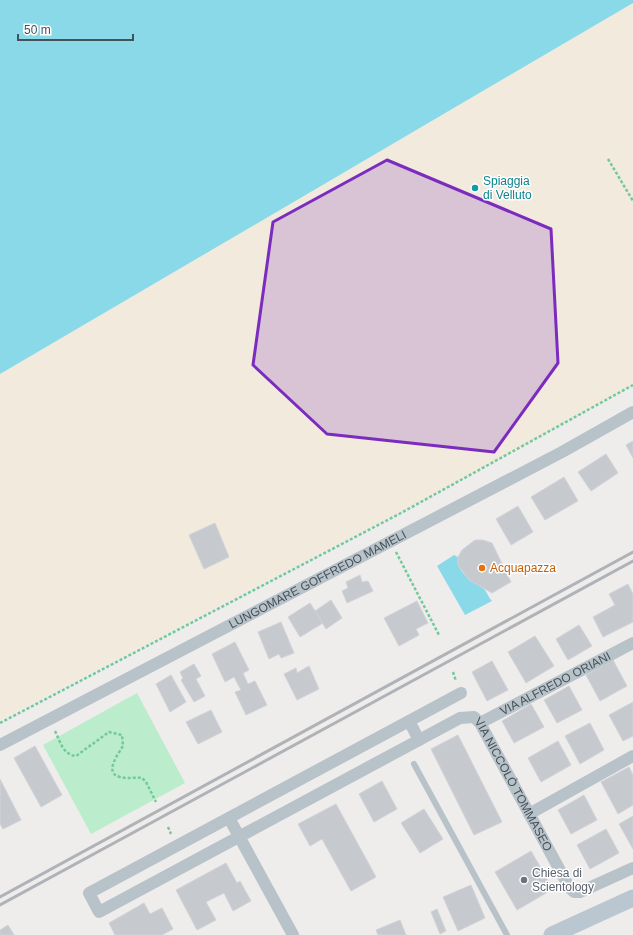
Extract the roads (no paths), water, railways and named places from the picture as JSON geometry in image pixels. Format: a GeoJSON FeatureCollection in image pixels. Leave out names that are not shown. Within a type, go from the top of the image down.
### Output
{"type":"FeatureCollection","features":[{"type":"Feature","properties":{"kind":"main road"},"geometry":{"type":"LineString","coordinates":[[552,935],[633,898]]}},
{"type":"Feature","properties":{"kind":"street","name":"LUNGOMARE GOFFREDO MAMELI"},"geometry":{"type":"LineString","coordinates":[[0,745],[562,452],[633,412]]}},
{"type":"Feature","properties":{"kind":"street","name":"VIA ALFREDO ORIANI"},"geometry":{"type":"LineString","coordinates":[[480,723],[632,646]]}},
{"type":"Feature","properties":{"kind":"street"},"geometry":{"type":"LineString","coordinates":[[293,935],[229,818],[460,693]]}},
{"type":"Feature","properties":{"kind":"street","name":"VIA NICCOLÒ TOMMASEO"},"geometry":{"type":"LineString","coordinates":[[229,818],[89,893],[99,912],[460,718],[474,717],[480,723],[569,887],[574,892],[580,892],[633,868]]}},
{"type":"Feature","properties":{"kind":"street"},"geometry":{"type":"LineString","coordinates":[[409,721],[419,740]]}},
{"type":"Feature","properties":{"kind":"street"},"geometry":{"type":"LineString","coordinates":[[529,814],[633,756]]}},
{"type":"Feature","properties":{"kind":"lane"},"geometry":{"type":"LineString","coordinates":[[414,764],[507,935]]}},
{"type":"Feature","properties":{"kind":"water"},"geometry":{"type":"Polygon","coordinates":[[[0,0],[633,0],[633,3],[0,374],[0,0]]]}},
{"type":"Feature","properties":{"kind":"water"},"geometry":{"type":"Polygon","coordinates":[[[454,555],[458,557],[458,563],[463,573],[481,586],[492,601],[465,615],[437,566],[454,555]]]}},
{"type":"Feature","properties":{"kind":"railway"},"geometry":{"type":"LineString","coordinates":[[0,897],[633,552]]}},
{"type":"Feature","properties":{"kind":"railway"},"geometry":{"type":"LineString","coordinates":[[0,905],[633,561]]}},
{"type":"Feature","properties":{"kind":"place","name":"Spiaggia di Velluto"},"geometry":{"type":"Point","coordinates":[475,188]}},
{"type":"Feature","properties":{"kind":"place","name":"Acquapazza"},"geometry":{"type":"Point","coordinates":[482,568]}},
{"type":"Feature","properties":{"kind":"place","name":"Chiesa di Scientology"},"geometry":{"type":"Point","coordinates":[524,880]}}]}
